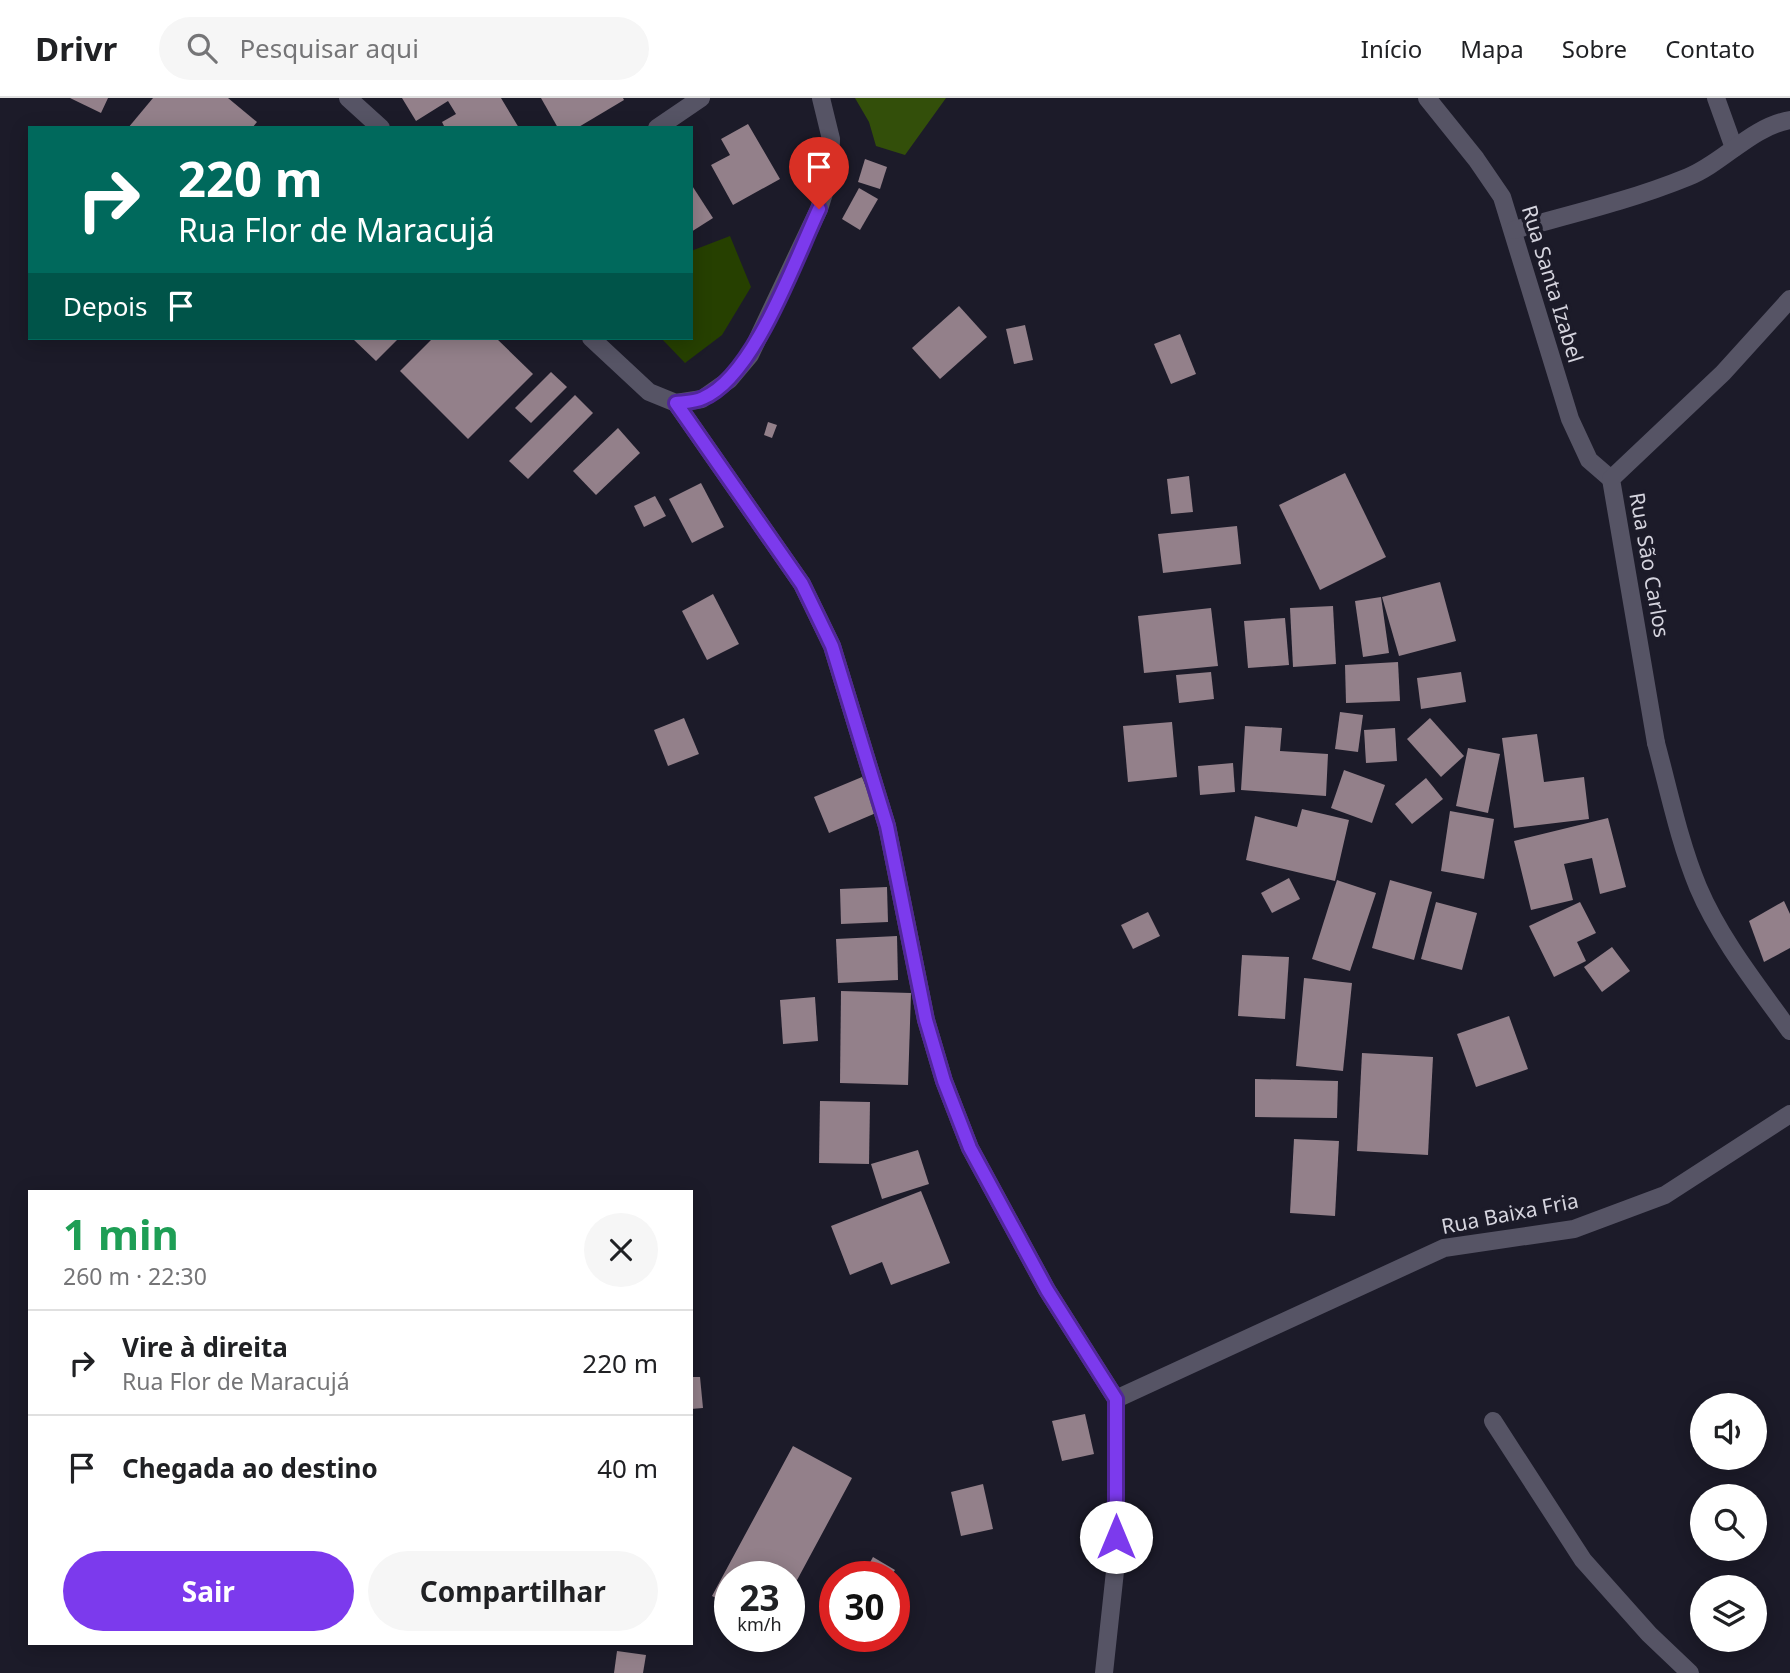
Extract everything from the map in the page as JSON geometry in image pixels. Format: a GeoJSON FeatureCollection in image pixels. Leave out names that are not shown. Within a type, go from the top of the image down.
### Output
{"type":"FeatureCollection","features":[{"type":"Feature","properties":{"kind":"street"},"geometry":{"type":"LineString","coordinates":[[348,98],[379,126]]}},
{"type":"Feature","properties":{"kind":"street"},"geometry":{"type":"LineString","coordinates":[[660,126],[701,98]]}},
{"type":"Feature","properties":{"kind":"street"},"geometry":{"type":"LineString","coordinates":[[593,340],[649,392],[676,403],[702,399],[729,380],[750,355],[819,209],[830,174],[831,139],[821,98]]}},
{"type":"Feature","properties":{"kind":"street","name":"Rua Santa Izabel"},"geometry":{"type":"LineString","coordinates":[[1427,98],[1476,159],[1502,197],[1570,419],[1589,460],[1611,479]]}},
{"type":"Feature","properties":{"kind":"street"},"geometry":{"type":"LineString","coordinates":[[1716,98],[1734,148]]}},
{"type":"Feature","properties":{"kind":"street"},"geometry":{"type":"LineString","coordinates":[[1514,230],[1691,176],[1772,126],[1790,120]]}},
{"type":"Feature","properties":{"kind":"street","name":"Rua São Carlos"},"geometry":{"type":"LineString","coordinates":[[1790,299],[1723,373],[1611,479],[1656,743],[1681,838],[1698,887],[1720,930],[1790,1031]]}},
{"type":"Feature","properties":{"kind":"street"},"geometry":{"type":"LineString","coordinates":[[676,403],[802,584],[832,646],[887,826],[926,1020],[948,1092],[970,1148],[1047,1290],[1116,1399],[1116,1562],[1104,1673]]}},
{"type":"Feature","properties":{"kind":"street","name":"Rua Baixa Fria"},"geometry":{"type":"LineString","coordinates":[[1116,1399],[1444,1248],[1574,1229],[1665,1195],[1790,1114]]}},
{"type":"Feature","properties":{"kind":"street"},"geometry":{"type":"LineString","coordinates":[[1493,1421],[1583,1560],[1649,1634],[1690,1673]]}},
{"type":"Feature","properties":{"kind":"green space"},"geometry":{"type":"Polygon","coordinates":[[[855,98],[946,98],[905,155],[876,146],[869,122],[855,98]]]}},
{"type":"Feature","properties":{"kind":"green space"},"geometry":{"type":"Polygon","coordinates":[[[730,236],[751,287],[722,335],[685,363],[663,340],[693,340],[693,250],[730,236]]]}},
{"type":"Feature","properties":{"kind":"building"},"geometry":{"type":"Polygon","coordinates":[[[70,98],[108,98],[101,113],[70,98]]]}},
{"type":"Feature","properties":{"kind":"building"},"geometry":{"type":"Polygon","coordinates":[[[153,98],[228,98],[257,122],[254,126],[130,126],[153,98]]]}},
{"type":"Feature","properties":{"kind":"building"},"geometry":{"type":"Polygon","coordinates":[[[402,98],[501,98],[518,126],[444,126],[442,122],[456,114],[448,101],[416,121],[402,98]]]}},
{"type":"Feature","properties":{"kind":"building"},"geometry":{"type":"Polygon","coordinates":[[[541,98],[624,100],[580,126],[557,126],[541,98]]]}},
{"type":"Feature","properties":{"kind":"building"},"geometry":{"type":"Polygon","coordinates":[[[748,124],[780,179],[733,205],[711,165],[730,155],[721,139],[748,124]]]}},
{"type":"Feature","properties":{"kind":"building"},"geometry":{"type":"Polygon","coordinates":[[[865,159],[887,167],[880,189],[858,182],[865,159]]]}},
{"type":"Feature","properties":{"kind":"building"},"geometry":{"type":"Polygon","coordinates":[[[693,187],[713,218],[693,231],[693,187]]]}},
{"type":"Feature","properties":{"kind":"building"},"geometry":{"type":"Polygon","coordinates":[[[859,188],[878,199],[860,230],[842,219],[859,188]]]}},
{"type":"Feature","properties":{"kind":"building"},"geometry":{"type":"Polygon","coordinates":[[[959,306],[987,337],[940,379],[912,348],[959,306]]]}},
{"type":"Feature","properties":{"kind":"building"},"geometry":{"type":"Polygon","coordinates":[[[1025,325],[1033,360],[1014,364],[1006,329],[1025,325]]]}},
{"type":"Feature","properties":{"kind":"building"},"geometry":{"type":"Polygon","coordinates":[[[1180,334],[1196,374],[1171,384],[1154,344],[1180,334]]]}},
{"type":"Feature","properties":{"kind":"building"},"geometry":{"type":"Polygon","coordinates":[[[354,340],[397,340],[376,361],[354,340]]]}},
{"type":"Feature","properties":{"kind":"building"},"geometry":{"type":"Polygon","coordinates":[[[431,340],[498,340],[533,374],[468,439],[400,371],[431,340]]]}},
{"type":"Feature","properties":{"kind":"building"},"geometry":{"type":"Polygon","coordinates":[[[551,372],[567,387],[531,423],[515,408],[551,372]]]}},
{"type":"Feature","properties":{"kind":"building"},"geometry":{"type":"Polygon","coordinates":[[[575,395],[593,413],[528,479],[509,461],[575,395]]]}},
{"type":"Feature","properties":{"kind":"building"},"geometry":{"type":"Polygon","coordinates":[[[768,422],[777,425],[772,438],[764,435],[768,422]]]}},
{"type":"Feature","properties":{"kind":"building"},"geometry":{"type":"Polygon","coordinates":[[[618,428],[640,453],[596,495],[573,471],[618,428]]]}},
{"type":"Feature","properties":{"kind":"building"},"geometry":{"type":"Polygon","coordinates":[[[1345,473],[1386,557],[1320,590],[1279,505],[1345,473]]]}},
{"type":"Feature","properties":{"kind":"building"},"geometry":{"type":"Polygon","coordinates":[[[1189,476],[1193,512],[1171,514],[1167,479],[1189,476]]]}},
{"type":"Feature","properties":{"kind":"building"},"geometry":{"type":"Polygon","coordinates":[[[701,483],[724,527],[692,543],[669,499],[701,483]]]}},
{"type":"Feature","properties":{"kind":"building"},"geometry":{"type":"Polygon","coordinates":[[[655,496],[666,516],[644,527],[634,506],[655,496]]]}},
{"type":"Feature","properties":{"kind":"building"},"geometry":{"type":"Polygon","coordinates":[[[1237,526],[1241,564],[1163,573],[1158,534],[1237,526]]]}},
{"type":"Feature","properties":{"kind":"building"},"geometry":{"type":"Polygon","coordinates":[[[1440,582],[1456,641],[1399,656],[1382,597],[1440,582]]]}},
{"type":"Feature","properties":{"kind":"building"},"geometry":{"type":"Polygon","coordinates":[[[713,594],[739,644],[707,660],[682,611],[713,594]]]}},
{"type":"Feature","properties":{"kind":"building"},"geometry":{"type":"Polygon","coordinates":[[[1381,597],[1389,653],[1363,657],[1355,601],[1381,597]]]}},
{"type":"Feature","properties":{"kind":"building"},"geometry":{"type":"Polygon","coordinates":[[[1333,606],[1336,664],[1293,667],[1290,608],[1333,606]]]}},
{"type":"Feature","properties":{"kind":"building"},"geometry":{"type":"Polygon","coordinates":[[[1211,608],[1218,666],[1144,673],[1138,616],[1211,608]]]}},
{"type":"Feature","properties":{"kind":"building"},"geometry":{"type":"Polygon","coordinates":[[[1285,618],[1289,665],[1248,668],[1244,621],[1285,618]]]}},
{"type":"Feature","properties":{"kind":"building"},"geometry":{"type":"Polygon","coordinates":[[[1398,662],[1400,701],[1346,703],[1345,665],[1398,662]]]}},
{"type":"Feature","properties":{"kind":"building"},"geometry":{"type":"Polygon","coordinates":[[[1211,672],[1214,699],[1179,703],[1176,675],[1211,672]]]}},
{"type":"Feature","properties":{"kind":"building"},"geometry":{"type":"Polygon","coordinates":[[[1461,672],[1466,702],[1421,709],[1417,678],[1461,672]]]}},
{"type":"Feature","properties":{"kind":"building"},"geometry":{"type":"Polygon","coordinates":[[[1340,712],[1363,715],[1358,752],[1335,749],[1340,712]]]}},
{"type":"Feature","properties":{"kind":"building"},"geometry":{"type":"Polygon","coordinates":[[[684,718],[699,754],[668,766],[654,730],[684,718]]]}},
{"type":"Feature","properties":{"kind":"building"},"geometry":{"type":"Polygon","coordinates":[[[1430,718],[1464,756],[1441,777],[1407,739],[1430,718]]]}},
{"type":"Feature","properties":{"kind":"building"},"geometry":{"type":"Polygon","coordinates":[[[1172,722],[1177,777],[1128,782],[1123,726],[1172,722]]]}},
{"type":"Feature","properties":{"kind":"building"},"geometry":{"type":"Polygon","coordinates":[[[1245,726],[1282,728],[1280,751],[1328,754],[1326,796],[1241,790],[1245,726]]]}},
{"type":"Feature","properties":{"kind":"building"},"geometry":{"type":"Polygon","coordinates":[[[1395,728],[1397,761],[1366,763],[1364,730],[1395,728]]]}},
{"type":"Feature","properties":{"kind":"building"},"geometry":{"type":"Polygon","coordinates":[[[1537,734],[1544,782],[1584,777],[1589,819],[1514,828],[1502,738],[1537,734]]]}},
{"type":"Feature","properties":{"kind":"building"},"geometry":{"type":"Polygon","coordinates":[[[1468,748],[1500,754],[1488,813],[1456,806],[1468,748]]]}},
{"type":"Feature","properties":{"kind":"building"},"geometry":{"type":"Polygon","coordinates":[[[1233,763],[1235,792],[1200,795],[1198,766],[1233,763]]]}},
{"type":"Feature","properties":{"kind":"building"},"geometry":{"type":"Polygon","coordinates":[[[1344,770],[1385,785],[1372,823],[1331,808],[1344,770]]]}},
{"type":"Feature","properties":{"kind":"building"},"geometry":{"type":"Polygon","coordinates":[[[862,777],[876,813],[829,833],[814,797],[862,777]]]}},
{"type":"Feature","properties":{"kind":"building"},"geometry":{"type":"Polygon","coordinates":[[[1426,778],[1443,799],[1412,824],[1395,804],[1426,778]]]}},
{"type":"Feature","properties":{"kind":"building"},"geometry":{"type":"Polygon","coordinates":[[[1302,809],[1349,820],[1335,881],[1246,860],[1255,816],[1297,827],[1302,809]]]}},
{"type":"Feature","properties":{"kind":"building"},"geometry":{"type":"Polygon","coordinates":[[[1450,811],[1494,819],[1484,879],[1441,871],[1450,811]]]}},
{"type":"Feature","properties":{"kind":"building"},"geometry":{"type":"Polygon","coordinates":[[[1608,818],[1626,887],[1600,894],[1592,858],[1564,864],[1573,900],[1531,910],[1514,841],[1608,818]]]}},
{"type":"Feature","properties":{"kind":"building"},"geometry":{"type":"Polygon","coordinates":[[[1289,878],[1300,899],[1272,913],[1261,893],[1289,878]]]}},
{"type":"Feature","properties":{"kind":"building"},"geometry":{"type":"Polygon","coordinates":[[[1337,880],[1376,893],[1350,971],[1312,959],[1337,880]]]}},
{"type":"Feature","properties":{"kind":"building"},"geometry":{"type":"Polygon","coordinates":[[[1390,880],[1432,892],[1414,960],[1372,948],[1390,880]]]}},
{"type":"Feature","properties":{"kind":"building"},"geometry":{"type":"Polygon","coordinates":[[[887,887],[888,922],[841,924],[840,889],[887,887]]]}},
{"type":"Feature","properties":{"kind":"building"},"geometry":{"type":"Polygon","coordinates":[[[1784,901],[1790,914],[1790,948],[1764,962],[1749,921],[1784,901]]]}},
{"type":"Feature","properties":{"kind":"building"},"geometry":{"type":"Polygon","coordinates":[[[1436,902],[1477,913],[1462,970],[1421,959],[1436,902]]]}},
{"type":"Feature","properties":{"kind":"building"},"geometry":{"type":"Polygon","coordinates":[[[1580,902],[1596,933],[1577,942],[1586,961],[1554,977],[1529,926],[1580,902]]]}},
{"type":"Feature","properties":{"kind":"building"},"geometry":{"type":"Polygon","coordinates":[[[1148,912],[1160,936],[1133,949],[1121,925],[1148,912]]]}},
{"type":"Feature","properties":{"kind":"building"},"geometry":{"type":"Polygon","coordinates":[[[897,936],[898,980],[838,983],[836,939],[897,936]]]}},
{"type":"Feature","properties":{"kind":"building"},"geometry":{"type":"Polygon","coordinates":[[[1612,947],[1630,971],[1602,992],[1584,967],[1612,947]]]}},
{"type":"Feature","properties":{"kind":"building"},"geometry":{"type":"Polygon","coordinates":[[[1242,955],[1289,957],[1285,1019],[1238,1016],[1242,955]]]}},
{"type":"Feature","properties":{"kind":"building"},"geometry":{"type":"Polygon","coordinates":[[[1304,978],[1352,983],[1343,1071],[1296,1066],[1304,978]]]}},
{"type":"Feature","properties":{"kind":"building"},"geometry":{"type":"Polygon","coordinates":[[[841,991],[911,993],[908,1085],[840,1083],[841,991]]]}},
{"type":"Feature","properties":{"kind":"building"},"geometry":{"type":"Polygon","coordinates":[[[815,997],[818,1041],[783,1044],[780,1000],[815,997]]]}},
{"type":"Feature","properties":{"kind":"building"},"geometry":{"type":"Polygon","coordinates":[[[1509,1016],[1528,1069],[1476,1087],[1457,1034],[1509,1016]]]}},
{"type":"Feature","properties":{"kind":"building"},"geometry":{"type":"Polygon","coordinates":[[[1362,1053],[1433,1057],[1428,1155],[1357,1151],[1362,1053]]]}},
{"type":"Feature","properties":{"kind":"building"},"geometry":{"type":"Polygon","coordinates":[[[1255,1079],[1338,1081],[1337,1118],[1255,1117],[1255,1079]]]}},
{"type":"Feature","properties":{"kind":"building"},"geometry":{"type":"Polygon","coordinates":[[[820,1101],[870,1102],[869,1164],[819,1163],[820,1101]]]}},
{"type":"Feature","properties":{"kind":"building"},"geometry":{"type":"Polygon","coordinates":[[[1294,1139],[1339,1141],[1335,1216],[1290,1213],[1294,1139]]]}},
{"type":"Feature","properties":{"kind":"building"},"geometry":{"type":"Polygon","coordinates":[[[918,1150],[929,1184],[882,1199],[871,1164],[918,1150]]]}},
{"type":"Feature","properties":{"kind":"building"},"geometry":{"type":"Polygon","coordinates":[[[921,1191],[950,1263],[891,1285],[882,1262],[850,1275],[831,1226],[921,1191]]]}},
{"type":"Feature","properties":{"kind":"building"},"geometry":{"type":"Polygon","coordinates":[[[693,1377],[700,1377],[703,1408],[693,1409],[693,1377]]]}},
{"type":"Feature","properties":{"kind":"building"},"geometry":{"type":"Polygon","coordinates":[[[1085,1414],[1094,1454],[1062,1461],[1052,1421],[1085,1414]]]}},
{"type":"Feature","properties":{"kind":"building"},"geometry":{"type":"Polygon","coordinates":[[[793,1446],[852,1478],[805,1565],[805,1561],[731,1561],[793,1446]]]}},
{"type":"Feature","properties":{"kind":"building"},"geometry":{"type":"Polygon","coordinates":[[[983,1484],[993,1529],[961,1536],[951,1492],[983,1484]]]}},
{"type":"Feature","properties":{"kind":"building"},"geometry":{"type":"Polygon","coordinates":[[[617,1651],[646,1655],[643,1673],[614,1673],[617,1651]]]}},
{"type":"Feature","properties":{"kind":"route"},"geometry":{"type":"LineString","coordinates":[[819,209],[750,355],[729,380],[702,399],[676,403],[802,584],[832,646],[887,826],[926,1020],[944,1081],[970,1148],[1047,1290],[1116,1399],[1116,1537]]}}]}
